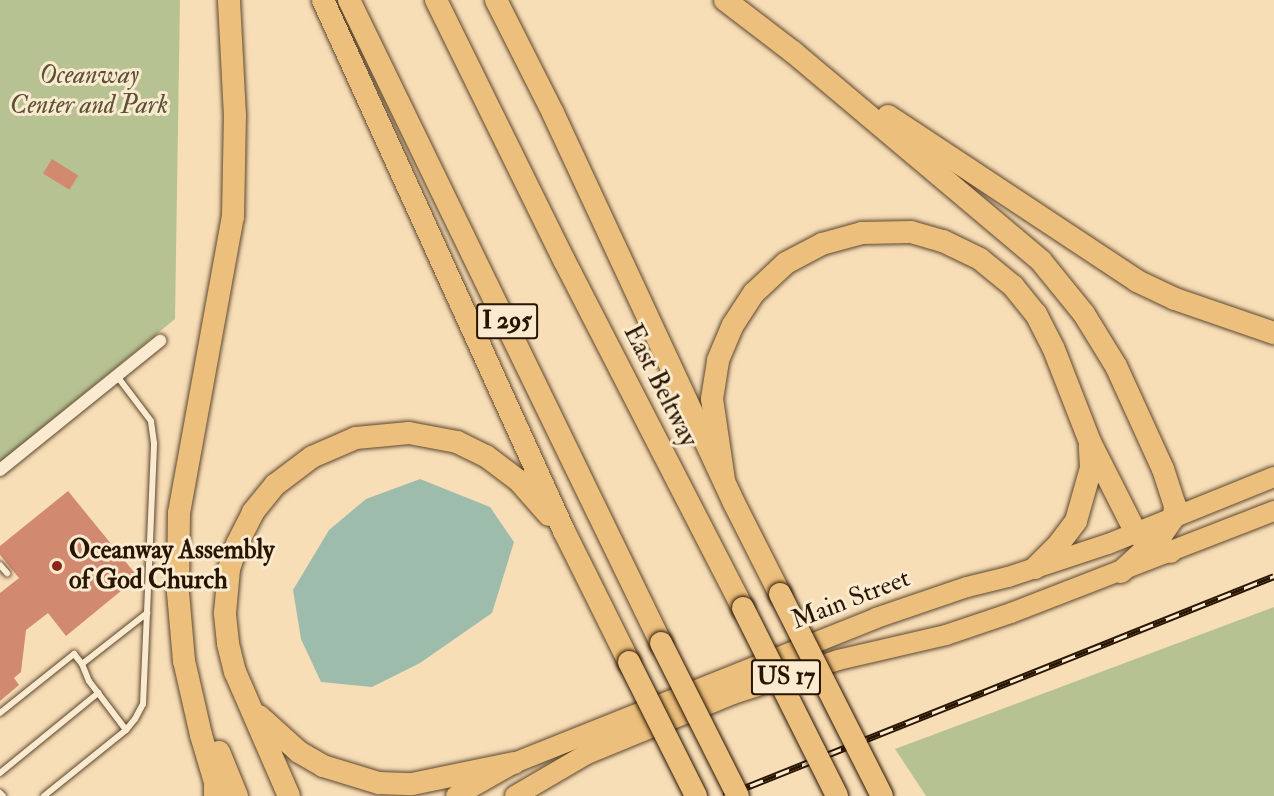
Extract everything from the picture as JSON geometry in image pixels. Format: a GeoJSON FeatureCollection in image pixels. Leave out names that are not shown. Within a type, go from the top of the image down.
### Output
{"type":"FeatureCollection","features":[{"type":"Feature","properties":{"kind":"highway"},"geometry":{"type":"LineString","coordinates":[[215,796],[215,782],[201,735],[184,661],[178,592],[179,513],[232,218],[235,116],[229,0]]}},
{"type":"Feature","properties":{"kind":"highway"},"geometry":{"type":"LineString","coordinates":[[323,0],[564,531],[696,796]]}},
{"type":"Feature","properties":{"kind":"highway","name":"I 295"},"geometry":{"type":"LineString","coordinates":[[349,0],[661,644],[738,796]]}},
{"type":"Feature","properties":{"kind":"highway","name":"East Beltway"},"geometry":{"type":"LineString","coordinates":[[436,0],[564,260],[837,796]]}},
{"type":"Feature","properties":{"kind":"highway"},"geometry":{"type":"LineString","coordinates":[[496,0],[553,113],[724,480],[882,796]]}},
{"type":"Feature","properties":{"kind":"highway"},"geometry":{"type":"LineString","coordinates":[[725,0],[793,52],[1041,261],[1084,314],[1116,366],[1163,469],[1175,505],[1174,517],[1153,543],[1120,572]]}},
{"type":"Feature","properties":{"kind":"highway"},"geometry":{"type":"LineString","coordinates":[[793,52],[1137,281],[1175,299],[1274,333]]}},
{"type":"Feature","properties":{"kind":"highway"},"geometry":{"type":"LineString","coordinates":[[724,480],[712,399],[718,360],[733,325],[754,293],[786,263],[822,244],[862,233],[911,232],[943,241],[980,258],[1013,286],[1036,314],[1053,347],[1090,442],[1153,543]]}},
{"type":"Feature","properties":{"kind":"highway"},"geometry":{"type":"LineString","coordinates":[[289,796],[235,672],[228,643],[226,591],[237,544],[253,512],[275,485],[312,457],[357,438],[409,433],[457,442],[486,456],[519,481],[564,531]]}},
{"type":"Feature","properties":{"kind":"highway"},"geometry":{"type":"LineString","coordinates":[[1035,568],[1058,545],[1076,521],[1091,468],[1090,442]]}},
{"type":"Feature","properties":{"kind":"highway"},"geometry":{"type":"LineString","coordinates":[[184,661],[237,796]]}},
{"type":"Feature","properties":{"kind":"highway"},"geometry":{"type":"LineString","coordinates":[[253,711],[299,752],[322,766],[379,783],[412,784],[514,763]]}},
{"type":"Feature","properties":{"kind":"main road"},"geometry":{"type":"LineString","coordinates":[[1174,517],[1274,477]]}},
{"type":"Feature","properties":{"kind":"main road","name":"Main Street"},"geometry":{"type":"LineString","coordinates":[[456,796],[514,763],[876,618],[966,586],[1035,568],[1153,543],[1274,511]]}},
{"type":"Feature","properties":{"kind":"main road","name":"Main Street"},"geometry":{"type":"LineString","coordinates":[[515,796],[587,754],[733,694],[838,660],[946,635],[1120,572]]}},
{"type":"Feature","properties":{"kind":"street"},"geometry":{"type":"LineString","coordinates":[[0,470],[160,341]]}},
{"type":"Feature","properties":{"kind":"lane"},"geometry":{"type":"LineString","coordinates":[[44,796],[126,730],[143,704],[144,635],[147,613],[154,443],[151,421],[117,376]]}},
{"type":"Feature","properties":{"kind":"lane"},"geometry":{"type":"LineString","coordinates":[[0,565],[7,573]]}},
{"type":"Feature","properties":{"kind":"lane"},"geometry":{"type":"LineString","coordinates":[[82,664],[147,613]]}},
{"type":"Feature","properties":{"kind":"lane"},"geometry":{"type":"LineString","coordinates":[[0,713],[74,654],[98,693],[126,730]]}},
{"type":"Feature","properties":{"kind":"lane"},"geometry":{"type":"LineString","coordinates":[[0,772],[98,693]]}},
{"type":"Feature","properties":{"kind":"green space","name":"Oceanway Center and Park"},"geometry":{"type":"Polygon","coordinates":[[[0,0],[180,0],[175,319],[0,462],[0,0]]]}},
{"type":"Feature","properties":{"kind":"green space"},"geometry":{"type":"Polygon","coordinates":[[[1274,607],[1274,796],[926,796],[895,749],[1274,607]]]}},
{"type":"Feature","properties":{"kind":"shaded area"},"geometry":{"type":"Polygon","coordinates":[[[420,479],[490,507],[514,542],[492,613],[420,663],[372,687],[321,682],[301,639],[293,590],[329,530],[366,499],[420,479]]]}},
{"type":"Feature","properties":{"kind":"building"},"geometry":{"type":"Polygon","coordinates":[[[52,159],[78,175],[69,190],[43,173],[52,159]]]}},
{"type":"Feature","properties":{"kind":"building"},"geometry":{"type":"Polygon","coordinates":[[[68,491],[138,577],[66,636],[48,613],[26,630],[21,672],[14,678],[19,685],[0,701],[0,593],[19,578],[0,555],[0,546],[68,491]]]}},
{"type":"Feature","properties":{"kind":"railway"},"geometry":{"type":"LineString","coordinates":[[724,796],[1274,576]]}},
{"type":"Feature","properties":{"kind":"place","name":"Oceanway Assembly of God Church"},"geometry":{"type":"Point","coordinates":[57,566]}}]}
